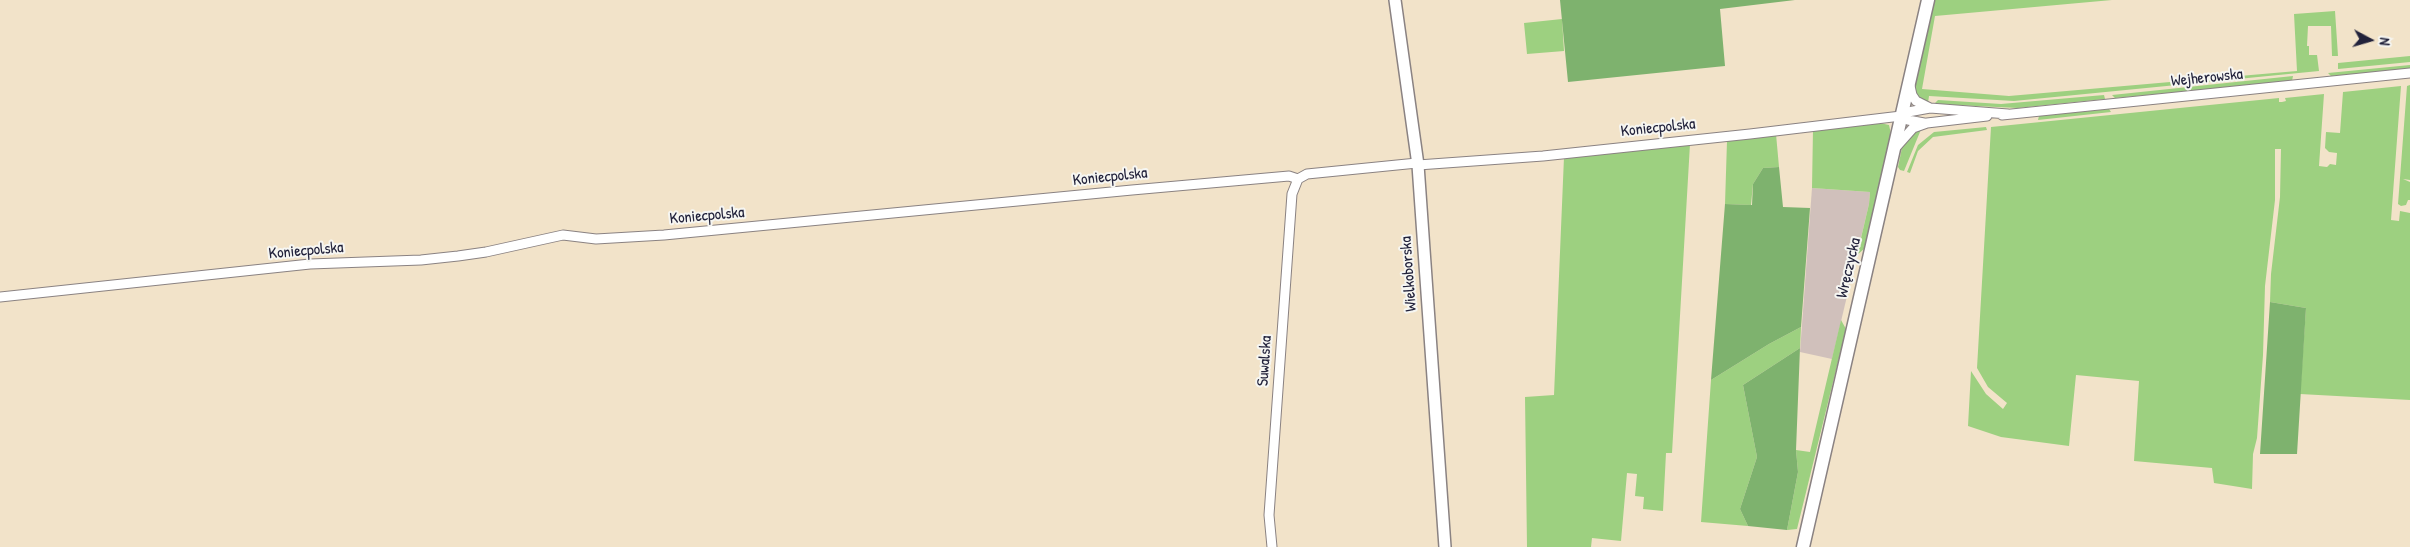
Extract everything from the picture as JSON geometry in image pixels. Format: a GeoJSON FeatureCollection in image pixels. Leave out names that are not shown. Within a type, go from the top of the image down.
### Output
{"type":"FeatureCollection","features":[{"type":"Feature","properties":{"kind":"main road","name":"Wręczycka"},"geometry":{"type":"LineString","coordinates":[[1803,546],[1928,0]]}},
{"type":"Feature","properties":{"kind":"street","name":"Wielkoborska"},"geometry":{"type":"LineString","coordinates":[[1395,0],[1417,164],[1445,547]]}},
{"type":"Feature","properties":{"kind":"street","name":"Wejherowska"},"geometry":{"type":"LineString","coordinates":[[1927,123],[2410,73]]}},
{"type":"Feature","properties":{"kind":"street"},"geometry":{"type":"LineString","coordinates":[[1909,81],[1912,95],[1916,102],[1930,108]]}},
{"type":"Feature","properties":{"kind":"street","name":"Wejherowska"},"geometry":{"type":"LineString","coordinates":[[1901,116],[1908,112],[1930,108],[2008,114]]}},
{"type":"Feature","properties":{"kind":"street","name":"Koniecpolska"},"geometry":{"type":"LineString","coordinates":[[0,297],[310,264],[421,260],[458,256],[486,252],[563,235],[596,239],[664,235],[1289,176],[1298,179],[1307,174],[1417,164],[1544,156],[1901,116]]}},
{"type":"Feature","properties":{"kind":"street"},"geometry":{"type":"LineString","coordinates":[[1901,116],[1908,120],[1927,123]]}},
{"type":"Feature","properties":{"kind":"street"},"geometry":{"type":"LineString","coordinates":[[1893,152],[1908,131],[1927,123]]}},
{"type":"Feature","properties":{"kind":"street","name":"Suwalska"},"geometry":{"type":"LineString","coordinates":[[1272,547],[1269,505],[1292,194],[1298,179]]}},
{"type":"Feature","properties":{"kind":"shaded area"},"geometry":{"type":"Polygon","coordinates":[[[1812,188],[1870,192],[1869,204],[1832,359],[1800,352],[1812,188]]]}},
{"type":"Feature","properties":{"kind":"green space"},"geometry":{"type":"Polygon","coordinates":[[[1560,0],[1795,0],[1720,9],[1725,66],[1568,82],[1560,0]]]}},
{"type":"Feature","properties":{"kind":"green space"},"geometry":{"type":"Polygon","coordinates":[[[1934,0],[2112,0],[1935,16],[1922,89],[2009,96],[2297,71],[2294,14],[2335,11],[2338,56],[2332,56],[2331,26],[2308,26],[2307,46],[2309,46],[2309,55],[2317,55],[2319,71],[2014,101],[1929,96],[1928,103],[1918,100],[1913,87],[1934,0]]]}},
{"type":"Feature","properties":{"kind":"green space"},"geometry":{"type":"Polygon","coordinates":[[[1562,19],[1564,51],[1527,54],[1524,23],[1562,19]]]}},
{"type":"Feature","properties":{"kind":"green space"},"geometry":{"type":"Polygon","coordinates":[[[2410,56],[2410,62],[2338,69],[2338,63],[2410,56]]]}},
{"type":"Feature","properties":{"kind":"green space"},"geometry":{"type":"Polygon","coordinates":[[[2410,65],[2410,69],[2331,76],[2328,73],[2410,65]]]}},
{"type":"Feature","properties":{"kind":"green space"},"geometry":{"type":"Polygon","coordinates":[[[2293,76],[2292,81],[2115,98],[2112,95],[2293,76]]]}},
{"type":"Feature","properties":{"kind":"green space"},"geometry":{"type":"Polygon","coordinates":[[[2410,85],[2410,180],[2403,179],[2410,182],[2410,200],[2408,200],[2406,205],[2401,206],[2398,204],[2407,86],[2410,85]]]}},
{"type":"Feature","properties":{"kind":"green space"},"geometry":{"type":"Polygon","coordinates":[[[2401,86],[2391,220],[2399,221],[2400,211],[2410,213],[2410,400],[2300,394],[2306,308],[2270,302],[2271,274],[2280,197],[2281,149],[2275,149],[2275,200],[2265,286],[2263,355],[2257,438],[2253,454],[2252,489],[2214,483],[2212,468],[2134,461],[2139,381],[2076,375],[2069,446],[2001,437],[1968,426],[1971,371],[1986,394],[2003,409],[2007,403],[1988,387],[1977,368],[1991,127],[2279,98],[2279,102],[2282,102],[2286,101],[2285,98],[2324,94],[2319,166],[2327,167],[2330,164],[2336,165],[2337,153],[2329,152],[2325,148],[2326,132],[2340,133],[2343,92],[2401,86]]]}},
{"type":"Feature","properties":{"kind":"green space"},"geometry":{"type":"Polygon","coordinates":[[[2104,95],[2105,99],[2018,108],[1934,104],[1938,100],[2001,104],[2104,95]]]}},
{"type":"Feature","properties":{"kind":"green space"},"geometry":{"type":"Polygon","coordinates":[[[2109,109],[2111,112],[2038,120],[2039,116],[2109,109]]]}},
{"type":"Feature","properties":{"kind":"green space"},"geometry":{"type":"Polygon","coordinates":[[[1880,123],[1889,125],[1891,134],[1864,249],[1857,255],[1870,192],[1812,188],[1813,129],[1880,123]]]}},
{"type":"Feature","properties":{"kind":"green space"},"geometry":{"type":"Polygon","coordinates":[[[1922,127],[1904,171],[1900,170],[1898,167],[1903,143],[1907,135],[1922,127]]]}},
{"type":"Feature","properties":{"kind":"green space"},"geometry":{"type":"Polygon","coordinates":[[[1986,127],[1987,130],[1933,137],[1918,151],[1910,173],[1907,172],[1918,145],[1934,132],[1986,127]]]}},
{"type":"Feature","properties":{"kind":"green space"},"geometry":{"type":"Polygon","coordinates":[[[1776,134],[1779,167],[1763,168],[1753,184],[1751,205],[1725,204],[1727,141],[1776,134]]]}},
{"type":"Feature","properties":{"kind":"green space"},"geometry":{"type":"Polygon","coordinates":[[[1690,144],[1672,453],[1666,453],[1663,511],[1643,509],[1644,497],[1635,496],[1637,474],[1627,473],[1621,541],[1592,538],[1591,547],[1527,547],[1525,397],[1554,395],[1564,157],[1690,144]]]}},
{"type":"Feature","properties":{"kind":"green space"},"geometry":{"type":"Polygon","coordinates":[[[1779,167],[1783,207],[1810,208],[1801,327],[1769,344],[1711,380],[1725,204],[1752,205],[1753,184],[1763,168],[1779,167]]]}},
{"type":"Feature","properties":{"kind":"green space"},"geometry":{"type":"Polygon","coordinates":[[[2270,302],[2306,308],[2297,454],[2260,454],[2270,302]]]}},
{"type":"Feature","properties":{"kind":"green space"},"geometry":{"type":"Polygon","coordinates":[[[1841,320],[1846,329],[1797,529],[1787,530],[1798,472],[1796,450],[1810,452],[1841,320]]]}},
{"type":"Feature","properties":{"kind":"green space"},"geometry":{"type":"Polygon","coordinates":[[[1801,327],[1800,348],[1743,385],[1757,457],[1740,509],[1748,526],[1701,522],[1711,380],[1769,344],[1801,327]]]}},
{"type":"Feature","properties":{"kind":"green space"},"geometry":{"type":"Polygon","coordinates":[[[1800,348],[1796,450],[1798,472],[1787,530],[1748,526],[1740,509],[1757,457],[1743,385],[1800,348]]]}}]}
